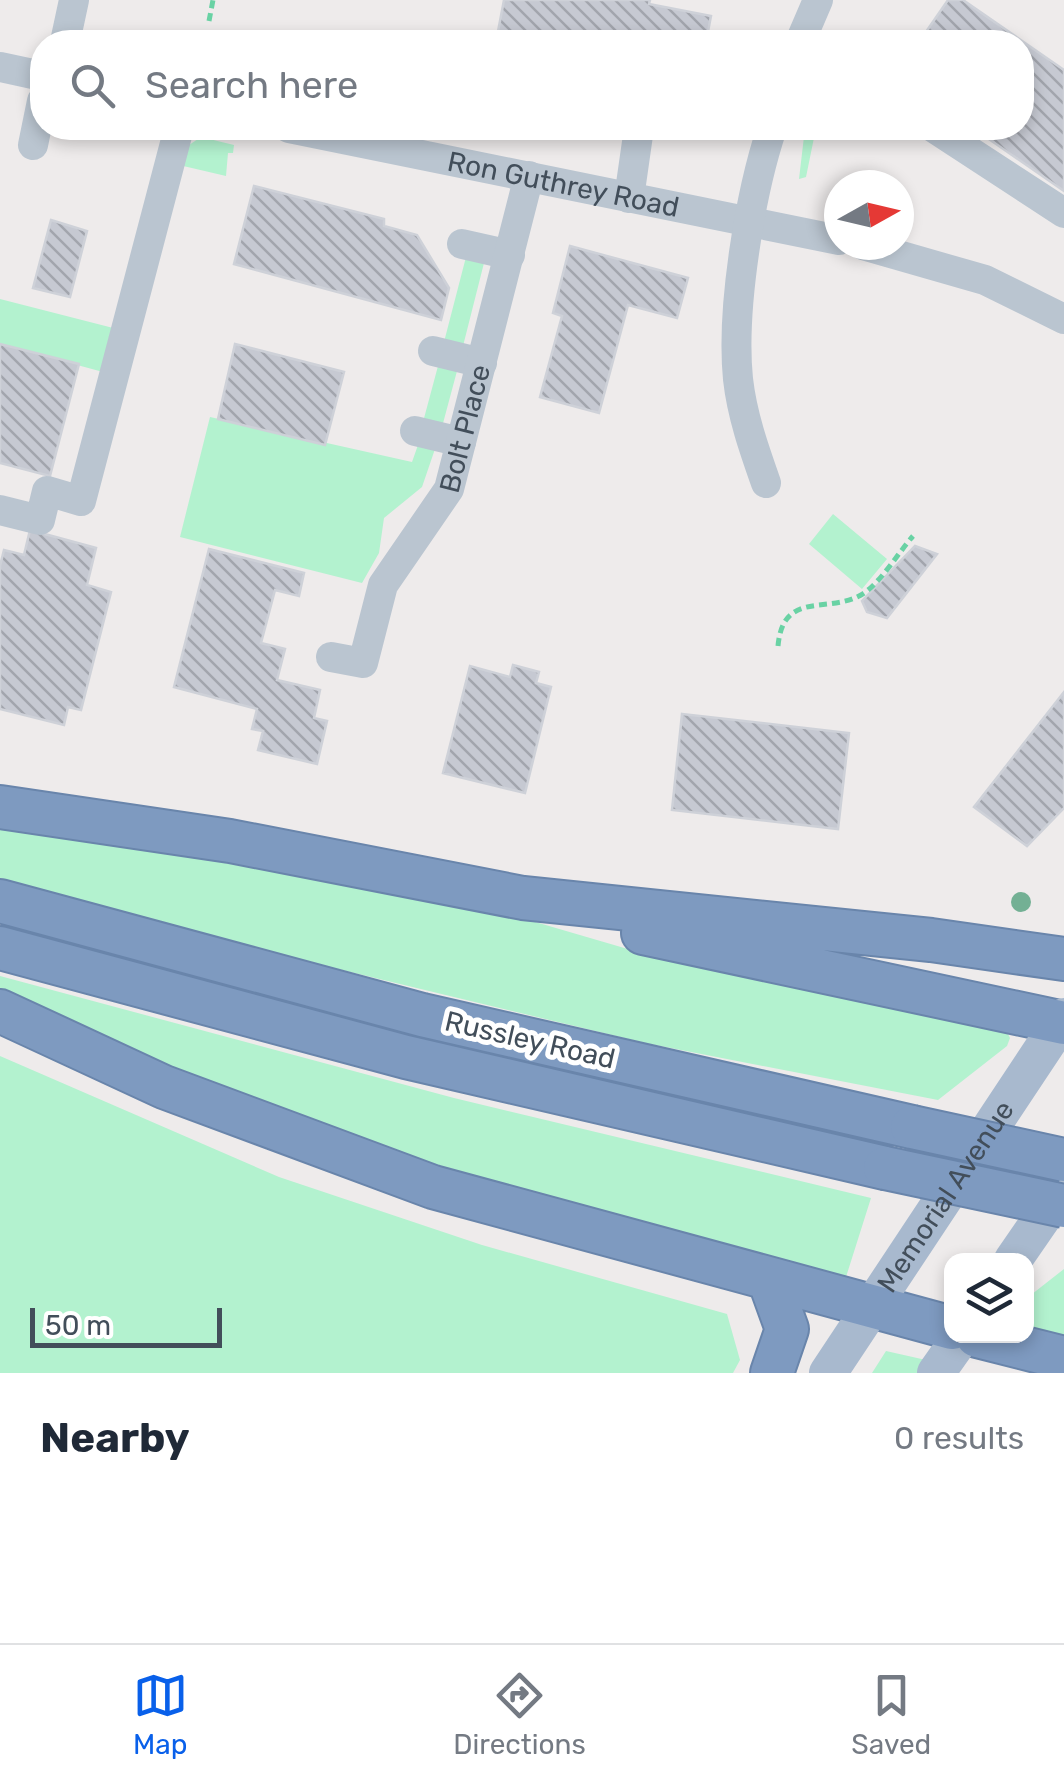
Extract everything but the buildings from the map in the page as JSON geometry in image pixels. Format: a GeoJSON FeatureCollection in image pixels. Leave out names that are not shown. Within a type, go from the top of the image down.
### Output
{"type":"FeatureCollection","features":[{"type":"Feature","properties":{"kind":"highway"},"geometry":{"type":"LineString","coordinates":[[0,807],[230,841],[523,898],[931,940],[1064,959]]}},
{"type":"Feature","properties":{"kind":"highway"},"geometry":{"type":"LineString","coordinates":[[523,898],[674,942],[1063,1021]]}},
{"type":"Feature","properties":{"kind":"highway","name":"Russley Road"},"geometry":{"type":"LineString","coordinates":[[0,901],[422,1015],[1064,1160]]}},
{"type":"Feature","properties":{"kind":"highway","name":"Russley Road"},"geometry":{"type":"LineString","coordinates":[[0,948],[406,1057],[1064,1206]]}},
{"type":"Feature","properties":{"kind":"highway"},"geometry":{"type":"LineString","coordinates":[[0,1012],[164,1087],[380,1168],[535,1217],[944,1326]]}},
{"type":"Feature","properties":{"kind":"highway"},"geometry":{"type":"LineString","coordinates":[[770,1282],[787,1329],[772,1373]]}},
{"type":"Feature","properties":{"kind":"highway"},"geometry":{"type":"LineString","coordinates":[[1005,1343],[1064,1358]]}},
{"type":"Feature","properties":{"kind":"main road","name":"Memorial Avenue"},"geometry":{"type":"LineString","coordinates":[[828,1373],[1063,1021]]}},
{"type":"Feature","properties":{"kind":"main road"},"geometry":{"type":"LineString","coordinates":[[1019,1253],[1064,1186]]}},
{"type":"Feature","properties":{"kind":"main road"},"geometry":{"type":"LineString","coordinates":[[936,1373],[957,1343]]}},
{"type":"Feature","properties":{"kind":"street"},"geometry":{"type":"LineString","coordinates":[[68,30],[74,0]]}},
{"type":"Feature","properties":{"kind":"street"},"geometry":{"type":"LineString","coordinates":[[807,30],[818,0]]}},
{"type":"Feature","properties":{"kind":"street"},"geometry":{"type":"LineString","coordinates":[[0,67],[30,73]]}},
{"type":"Feature","properties":{"kind":"street"},"geometry":{"type":"LineString","coordinates":[[33,145],[34,140]]}},
{"type":"Feature","properties":{"kind":"street"},"geometry":{"type":"LineString","coordinates":[[0,510],[40,520],[47,491],[81,501],[176,140]]}},
{"type":"Feature","properties":{"kind":"street","name":"Ron Guthrey Road"},"geometry":{"type":"LineString","coordinates":[[349,140],[824,236]]}},
{"type":"Feature","properties":{"kind":"street"},"geometry":{"type":"LineString","coordinates":[[628,198],[637,140]]}},
{"type":"Feature","properties":{"kind":"street"},"geometry":{"type":"LineString","coordinates":[[766,483],[748,429],[737,357],[752,219],[769,140]]}},
{"type":"Feature","properties":{"kind":"street"},"geometry":{"type":"LineString","coordinates":[[952,140],[1064,213]]}},
{"type":"Feature","properties":{"kind":"street","name":"Bolt Place"},"geometry":{"type":"LineString","coordinates":[[331,656],[363,663],[383,585],[449,489],[529,176]]}},
{"type":"Feature","properties":{"kind":"street"},"geometry":{"type":"LineString","coordinates":[[462,244],[510,255]]}},
{"type":"Feature","properties":{"kind":"street"},"geometry":{"type":"LineString","coordinates":[[914,260],[985,280],[1064,319]]}},
{"type":"Feature","properties":{"kind":"street"},"geometry":{"type":"LineString","coordinates":[[434,351],[482,364]]}},
{"type":"Feature","properties":{"kind":"street"},"geometry":{"type":"LineString","coordinates":[[415,432],[461,442]]}},
{"type":"Feature","properties":{"kind":"path"},"geometry":{"type":"LineString","coordinates":[[209,21],[213,0]]}},
{"type":"Feature","properties":{"kind":"path"},"geometry":{"type":"LineString","coordinates":[[778,646],[779,629],[796,609],[861,595],[913,536]]}},
{"type":"Feature","properties":{"kind":"green space"},"geometry":{"type":"Polygon","coordinates":[[[196,140],[213,140],[234,145],[233,153],[228,153],[226,176],[179,165],[189,145],[196,140]]]}},
{"type":"Feature","properties":{"kind":"green space"},"geometry":{"type":"Polygon","coordinates":[[[804,140],[814,140],[806,177],[799,179],[804,140]]]}},
{"type":"Feature","properties":{"kind":"green space"},"geometry":{"type":"Polygon","coordinates":[[[466,257],[485,259],[463,346],[444,342],[466,257]]]}},
{"type":"Feature","properties":{"kind":"green space"},"geometry":{"type":"Polygon","coordinates":[[[0,299],[121,330],[103,372],[0,344],[0,299]]]}},
{"type":"Feature","properties":{"kind":"green space"},"geometry":{"type":"Polygon","coordinates":[[[438,366],[457,371],[442,427],[423,422],[438,366]]]}},
{"type":"Feature","properties":{"kind":"green space"},"geometry":{"type":"Polygon","coordinates":[[[210,417],[412,462],[418,445],[435,449],[422,487],[384,518],[379,553],[362,583],[180,537],[210,417]]]}},
{"type":"Feature","properties":{"kind":"green space"},"geometry":{"type":"Polygon","coordinates":[[[833,514],[887,559],[862,589],[809,544],[833,514]]]}},
{"type":"Feature","properties":{"kind":"green space"},"geometry":{"type":"Polygon","coordinates":[[[0,823],[501,912],[638,952],[1007,1032],[1010,1038],[1007,1046],[938,1100],[645,1043],[259,950],[0,878],[0,823]]]}},
{"type":"Feature","properties":{"kind":"green space"},"geometry":{"type":"Polygon","coordinates":[[[0,976],[454,1098],[871,1198],[846,1277],[464,1177],[249,1102],[0,999],[0,976]]]}},
{"type":"Feature","properties":{"kind":"green space"},"geometry":{"type":"Polygon","coordinates":[[[0,1056],[279,1177],[482,1245],[727,1314],[740,1360],[733,1373],[0,1373],[0,1056]]]}},
{"type":"Feature","properties":{"kind":"green space"},"geometry":{"type":"Polygon","coordinates":[[[1064,1269],[1064,1337],[1034,1330],[1034,1293],[1064,1269]]]}},
{"type":"Feature","properties":{"kind":"green space"},"geometry":{"type":"Polygon","coordinates":[[[886,1351],[926,1360],[920,1373],[872,1373],[886,1351]]]}}]}
